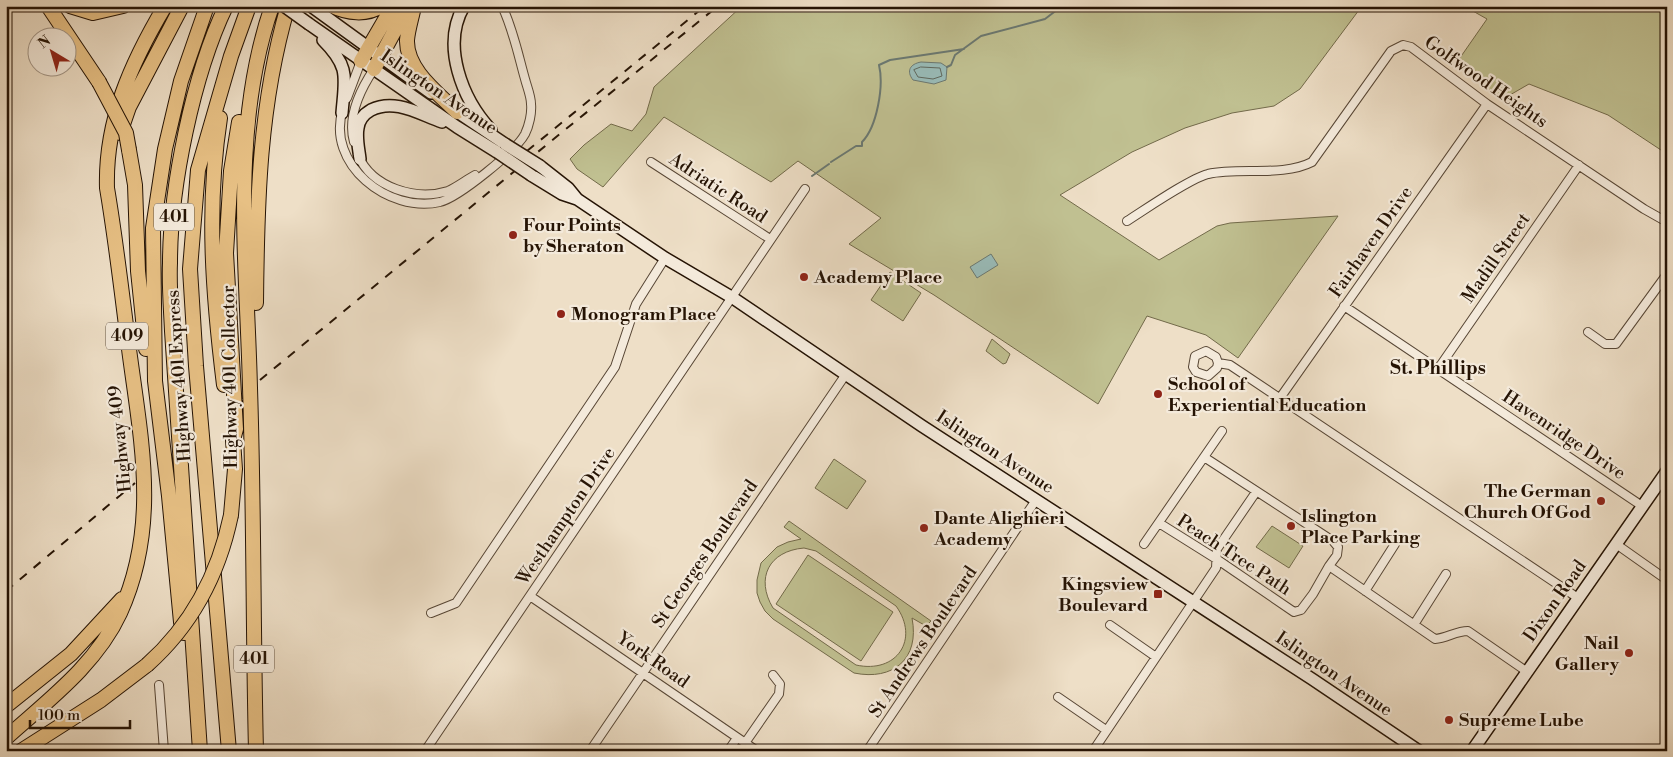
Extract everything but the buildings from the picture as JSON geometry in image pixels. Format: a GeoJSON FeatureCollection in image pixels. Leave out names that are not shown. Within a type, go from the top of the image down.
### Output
{"type":"FeatureCollection","features":[{"type":"Feature","properties":{"kind":"highway"},"geometry":{"type":"LineString","coordinates":[[48,6],[99,82],[126,133],[135,185],[138,271],[146,349],[155,381]]}},
{"type":"Feature","properties":{"kind":"highway"},"geometry":{"type":"LineString","coordinates":[[70,6],[93,13],[123,6]]}},
{"type":"Feature","properties":{"kind":"highway"},"geometry":{"type":"LineString","coordinates":[[111,210],[106,167],[120,96],[129,72],[165,6]]}},
{"type":"Feature","properties":{"kind":"highway"},"geometry":{"type":"LineString","coordinates":[[111,210],[115,152],[121,128],[157,50],[182,6]]}},
{"type":"Feature","properties":{"kind":"highway","name":"401"},"geometry":{"type":"LineString","coordinates":[[200,751],[192,660],[181,622],[169,496],[155,381],[153,228],[165,149],[181,81],[206,6]]}},
{"type":"Feature","properties":{"kind":"highway","name":"Highway 401 Express"},"geometry":{"type":"LineString","coordinates":[[192,660],[170,262],[176,192],[197,87],[216,26],[226,6]]}},
{"type":"Feature","properties":{"kind":"highway","name":"Highway 401 Express"},"geometry":{"type":"LineString","coordinates":[[229,751],[196,366],[190,268],[198,170],[231,56],[249,6]]}},
{"type":"Feature","properties":{"kind":"highway","name":"Highway 401 Collector"},"geometry":{"type":"LineString","coordinates":[[256,751],[250,378],[244,193],[246,134],[259,42],[272,6]]}},
{"type":"Feature","properties":{"kind":"highway"},"geometry":{"type":"LineString","coordinates":[[250,378],[256,361],[257,194],[262,133],[277,46],[288,6]]}},
{"type":"Feature","properties":{"kind":"highway"},"geometry":{"type":"LineString","coordinates":[[332,6],[347,12],[362,12],[375,10],[381,6]]}},
{"type":"Feature","properties":{"kind":"highway"},"geometry":{"type":"LineString","coordinates":[[374,69],[374,52],[394,6]]}},
{"type":"Feature","properties":{"kind":"highway"},"geometry":{"type":"LineString","coordinates":[[361,61],[374,52],[408,6]]}},
{"type":"Feature","properties":{"kind":"highway"},"geometry":{"type":"LineString","coordinates":[[414,6],[407,38],[410,59],[420,74],[457,112]]}},
{"type":"Feature","properties":{"kind":"highway"},"geometry":{"type":"LineString","coordinates":[[233,440],[236,430],[226,253],[231,172],[242,107],[259,42]]}},
{"type":"Feature","properties":{"kind":"highway"},"geometry":{"type":"LineString","coordinates":[[21,751],[101,700],[147,665],[176,636],[208,585],[218,564],[230,515],[234,469],[233,440],[230,431],[215,311],[211,213],[216,145],[231,56]]}},
{"type":"Feature","properties":{"kind":"highway","name":"Highway 409"},"geometry":{"type":"LineString","coordinates":[[6,738],[65,685],[95,652],[114,624],[126,595],[143,538],[146,481],[111,210]]}},
{"type":"Feature","properties":{"kind":"highway"},"geometry":{"type":"LineString","coordinates":[[6,706],[71,654],[126,595]]}},
{"type":"Feature","properties":{"kind":"highway"},"geometry":{"type":"LineString","coordinates":[[26,751],[38,740]]}},
{"type":"Feature","properties":{"kind":"main road","name":"Islington Avenue"},"geometry":{"type":"LineString","coordinates":[[284,6],[457,127],[500,153],[536,170],[562,194],[577,199],[664,258],[733,298],[1036,500],[1312,679],[1419,751]]}},
{"type":"Feature","properties":{"kind":"main road"},"geometry":{"type":"LineString","coordinates":[[464,6],[456,19],[453,38],[459,77],[472,105],[500,153]]}},
{"type":"Feature","properties":{"kind":"main road","name":"Islington Avenue"},"geometry":{"type":"LineString","coordinates":[[312,7],[457,112],[500,153]]}},
{"type":"Feature","properties":{"kind":"main road"},"geometry":{"type":"LineString","coordinates":[[309,24],[336,53],[344,66],[342,113]]}},
{"type":"Feature","properties":{"kind":"main road"},"geometry":{"type":"LineString","coordinates":[[360,159],[357,130],[360,119],[369,111],[382,105],[402,106],[457,127]]}},
{"type":"Feature","properties":{"kind":"main road","name":"Dixon Road"},"geometry":{"type":"LineString","coordinates":[[1472,751],[1667,471]]}},
{"type":"Feature","properties":{"kind":"street"},"geometry":{"type":"LineString","coordinates":[[374,69],[362,87],[350,126],[360,159],[366,168],[382,182],[411,193],[432,193],[448,190],[524,135],[531,104],[510,23],[502,6]]}},
{"type":"Feature","properties":{"kind":"street"},"geometry":{"type":"LineString","coordinates":[[509,6],[510,23]]}},
{"type":"Feature","properties":{"kind":"street","name":"Golfwood Heights"},"geometry":{"type":"LineString","coordinates":[[1127,221],[1200,177],[1218,173],[1295,168],[1312,162],[1391,51],[1398,46],[1411,47],[1487,104],[1644,209],[1667,222]]}},
{"type":"Feature","properties":{"kind":"street"},"geometry":{"type":"LineString","coordinates":[[361,61],[342,113],[341,140],[356,172],[375,189],[413,202],[441,202],[460,192],[500,153]]}},
{"type":"Feature","properties":{"kind":"street","name":"Fairhaven Drive"},"geometry":{"type":"LineString","coordinates":[[1280,398],[1487,104]]}},
{"type":"Feature","properties":{"kind":"street","name":"Adriatic Road"},"geometry":{"type":"LineString","coordinates":[[651,162],[770,240]]}},
{"type":"Feature","properties":{"kind":"street","name":"Madill Street"},"geometry":{"type":"LineString","coordinates":[[1438,368],[1579,165]]}},
{"type":"Feature","properties":{"kind":"street","name":"Westhampton Drive"},"geometry":{"type":"LineString","coordinates":[[425,751],[805,189]]}},
{"type":"Feature","properties":{"kind":"street"},"geometry":{"type":"LineString","coordinates":[[431,613],[456,603],[615,367],[636,304],[664,258]]}},
{"type":"Feature","properties":{"kind":"street"},"geometry":{"type":"LineString","coordinates":[[1588,332],[1605,344],[1616,344],[1667,274]]}},
{"type":"Feature","properties":{"kind":"street","name":"Havenridge Drive"},"geometry":{"type":"LineString","coordinates":[[1344,306],[1642,506]]}},
{"type":"Feature","properties":{"kind":"street"},"geometry":{"type":"LineString","coordinates":[[1218,362],[1230,365],[1578,598]]}},
{"type":"Feature","properties":{"kind":"street","name":"St Georges Boulevard"},"geometry":{"type":"LineString","coordinates":[[590,751],[846,374]]}},
{"type":"Feature","properties":{"kind":"street"},"geometry":{"type":"LineString","coordinates":[[1144,544],[1222,431]]}},
{"type":"Feature","properties":{"kind":"street"},"geometry":{"type":"LineString","coordinates":[[1204,457],[1333,541],[1338,547],[1337,555],[1329,566],[1435,639],[1443,638],[1458,631],[1468,631],[1526,671]]}},
{"type":"Feature","properties":{"kind":"street"},"geometry":{"type":"LineString","coordinates":[[1092,751],[1216,568],[1218,560],[1217,549],[1256,492]]}},
{"type":"Feature","properties":{"kind":"street","name":"St Andrews Boulevard"},"geometry":{"type":"LineString","coordinates":[[867,751],[1036,500]]}},
{"type":"Feature","properties":{"kind":"street","name":"Peach Tree Path"},"geometry":{"type":"LineString","coordinates":[[1159,523],[1298,612],[1313,594],[1329,566]]}},
{"type":"Feature","properties":{"kind":"street"},"geometry":{"type":"LineString","coordinates":[[1365,591],[1395,544]]}},
{"type":"Feature","properties":{"kind":"street"},"geometry":{"type":"LineString","coordinates":[[1616,544],[1667,580]]}},
{"type":"Feature","properties":{"kind":"street"},"geometry":{"type":"LineString","coordinates":[[1414,623],[1446,574]]}},
{"type":"Feature","properties":{"kind":"street","name":"York Road"},"geometry":{"type":"LineString","coordinates":[[530,596],[644,671],[757,751]]}},
{"type":"Feature","properties":{"kind":"street"},"geometry":{"type":"LineString","coordinates":[[1110,625],[1156,657]]}},
{"type":"Feature","properties":{"kind":"street"},"geometry":{"type":"LineString","coordinates":[[746,743],[779,694],[780,684],[773,675]]}},
{"type":"Feature","properties":{"kind":"street"},"geometry":{"type":"LineString","coordinates":[[158,685],[164,751]]}},
{"type":"Feature","properties":{"kind":"street"},"geometry":{"type":"LineString","coordinates":[[1058,697],[1106,730]]}},
{"type":"Feature","properties":{"kind":"street"},"geometry":{"type":"LineString","coordinates":[[728,751],[737,738]]}},
{"type":"Feature","properties":{"kind":"green space"},"geometry":{"type":"Polygon","coordinates":[[[742,6],[1362,6],[1300,89],[1274,106],[1232,113],[1185,128],[1132,152],[1060,195],[1159,260],[1217,226],[1230,223],[1338,216],[1238,358],[1206,335],[1147,316],[1098,404],[934,295],[849,244],[881,218],[798,161],[771,182],[664,117],[603,187],[577,169],[570,159],[584,145],[611,124],[632,131],[646,114],[654,87],[742,6]]]}},
{"type":"Feature","properties":{"kind":"green space"},"geometry":{"type":"Polygon","coordinates":[[[1464,6],[1667,6],[1667,154],[1608,115],[1529,84],[1503,99],[1455,65],[1487,19],[1464,6]]]}},
{"type":"Feature","properties":{"kind":"green space"},"geometry":{"type":"Polygon","coordinates":[[[890,272],[921,293],[903,321],[871,300],[890,272]]]}},
{"type":"Feature","properties":{"kind":"green space"},"geometry":{"type":"Polygon","coordinates":[[[992,339],[1010,354],[1006,363],[1003,364],[986,351],[992,339]]]}},
{"type":"Feature","properties":{"kind":"green space"},"geometry":{"type":"Polygon","coordinates":[[[834,459],[866,481],[847,509],[815,488],[834,459]]]}},
{"type":"Feature","properties":{"kind":"green space"},"geometry":{"type":"Polygon","coordinates":[[[789,521],[931,621],[926,626],[912,618],[912,645],[901,664],[881,674],[854,673],[773,619],[765,611],[757,593],[757,580],[761,563],[777,547],[801,539],[784,527],[789,521]],[[804,548],[792,550],[774,560],[769,568],[765,586],[773,608],[856,665],[870,666],[883,664],[893,659],[905,642],[906,630],[903,618],[896,606],[816,551],[804,548]]]}},
{"type":"Feature","properties":{"kind":"green space"},"geometry":{"type":"Polygon","coordinates":[[[1272,526],[1303,546],[1289,568],[1256,547],[1272,526]]]}},
{"type":"Feature","properties":{"kind":"green space"},"geometry":{"type":"Polygon","coordinates":[[[808,555],[893,612],[861,661],[776,604],[808,555]]]}},
{"type":"Feature","properties":{"kind":"water"},"geometry":{"type":"Polygon","coordinates":[[[921,62],[941,63],[947,67],[946,80],[934,84],[913,80],[910,68],[914,64],[921,62]]]}},
{"type":"Feature","properties":{"kind":"water"},"geometry":{"type":"Polygon","coordinates":[[[991,254],[998,265],[977,278],[970,267],[991,254]]]}},
{"type":"Feature","properties":{"kind":"waterway"},"geometry":{"type":"LineString","coordinates":[[947,67],[951,65],[955,55],[981,36],[1045,19],[1062,6]]}},
{"type":"Feature","properties":{"kind":"waterway"},"geometry":{"type":"LineString","coordinates":[[831,162],[856,146],[862,146],[862,142],[872,127],[880,95],[879,65],[890,60],[964,49]]}},
{"type":"Feature","properties":{"kind":"waterway"},"geometry":{"type":"LineString","coordinates":[[812,176],[829,164]]}},
{"type":"Feature","properties":{"kind":"railway"},"geometry":{"type":"LineString","coordinates":[[527,151],[705,6]]}},
{"type":"Feature","properties":{"kind":"railway"},"geometry":{"type":"LineString","coordinates":[[260,380],[718,6]]}},
{"type":"Feature","properties":{"kind":"railway"},"geometry":{"type":"LineString","coordinates":[[6,591],[135,483]]}},
{"type":"Feature","properties":{"kind":"place","name":"Four Points by Sheraton"},"geometry":{"type":"Point","coordinates":[513,235]}},
{"type":"Feature","properties":{"kind":"place","name":"Academy Place"},"geometry":{"type":"Point","coordinates":[804,277]}},
{"type":"Feature","properties":{"kind":"place","name":"Monogram Place"},"geometry":{"type":"Point","coordinates":[561,314]}},
{"type":"Feature","properties":{"kind":"place","name":"School of Experiential Education"},"geometry":{"type":"Point","coordinates":[1158,394]}},
{"type":"Feature","properties":{"kind":"place","name":"The German Church Of God"},"geometry":{"type":"Point","coordinates":[1601,501]}},
{"type":"Feature","properties":{"kind":"place","name":"Islington Place Parking"},"geometry":{"type":"Point","coordinates":[1291,526]}},
{"type":"Feature","properties":{"kind":"place","name":"Dante Alighieri Academy"},"geometry":{"type":"Point","coordinates":[924,528]}},
{"type":"Feature","properties":{"kind":"place","name":"Kingsview Boulevard"},"geometry":{"type":"Point","coordinates":[1158,594]}},
{"type":"Feature","properties":{"kind":"place","name":"Nail Gallery"},"geometry":{"type":"Point","coordinates":[1629,653]}},
{"type":"Feature","properties":{"kind":"place","name":"Supreme Lube"},"geometry":{"type":"Point","coordinates":[1449,720]}},
{"type":"Feature","properties":{"kind":"district","name":"St. Phillips"},"geometry":{"type":"Point","coordinates":[1438,368]}}]}
